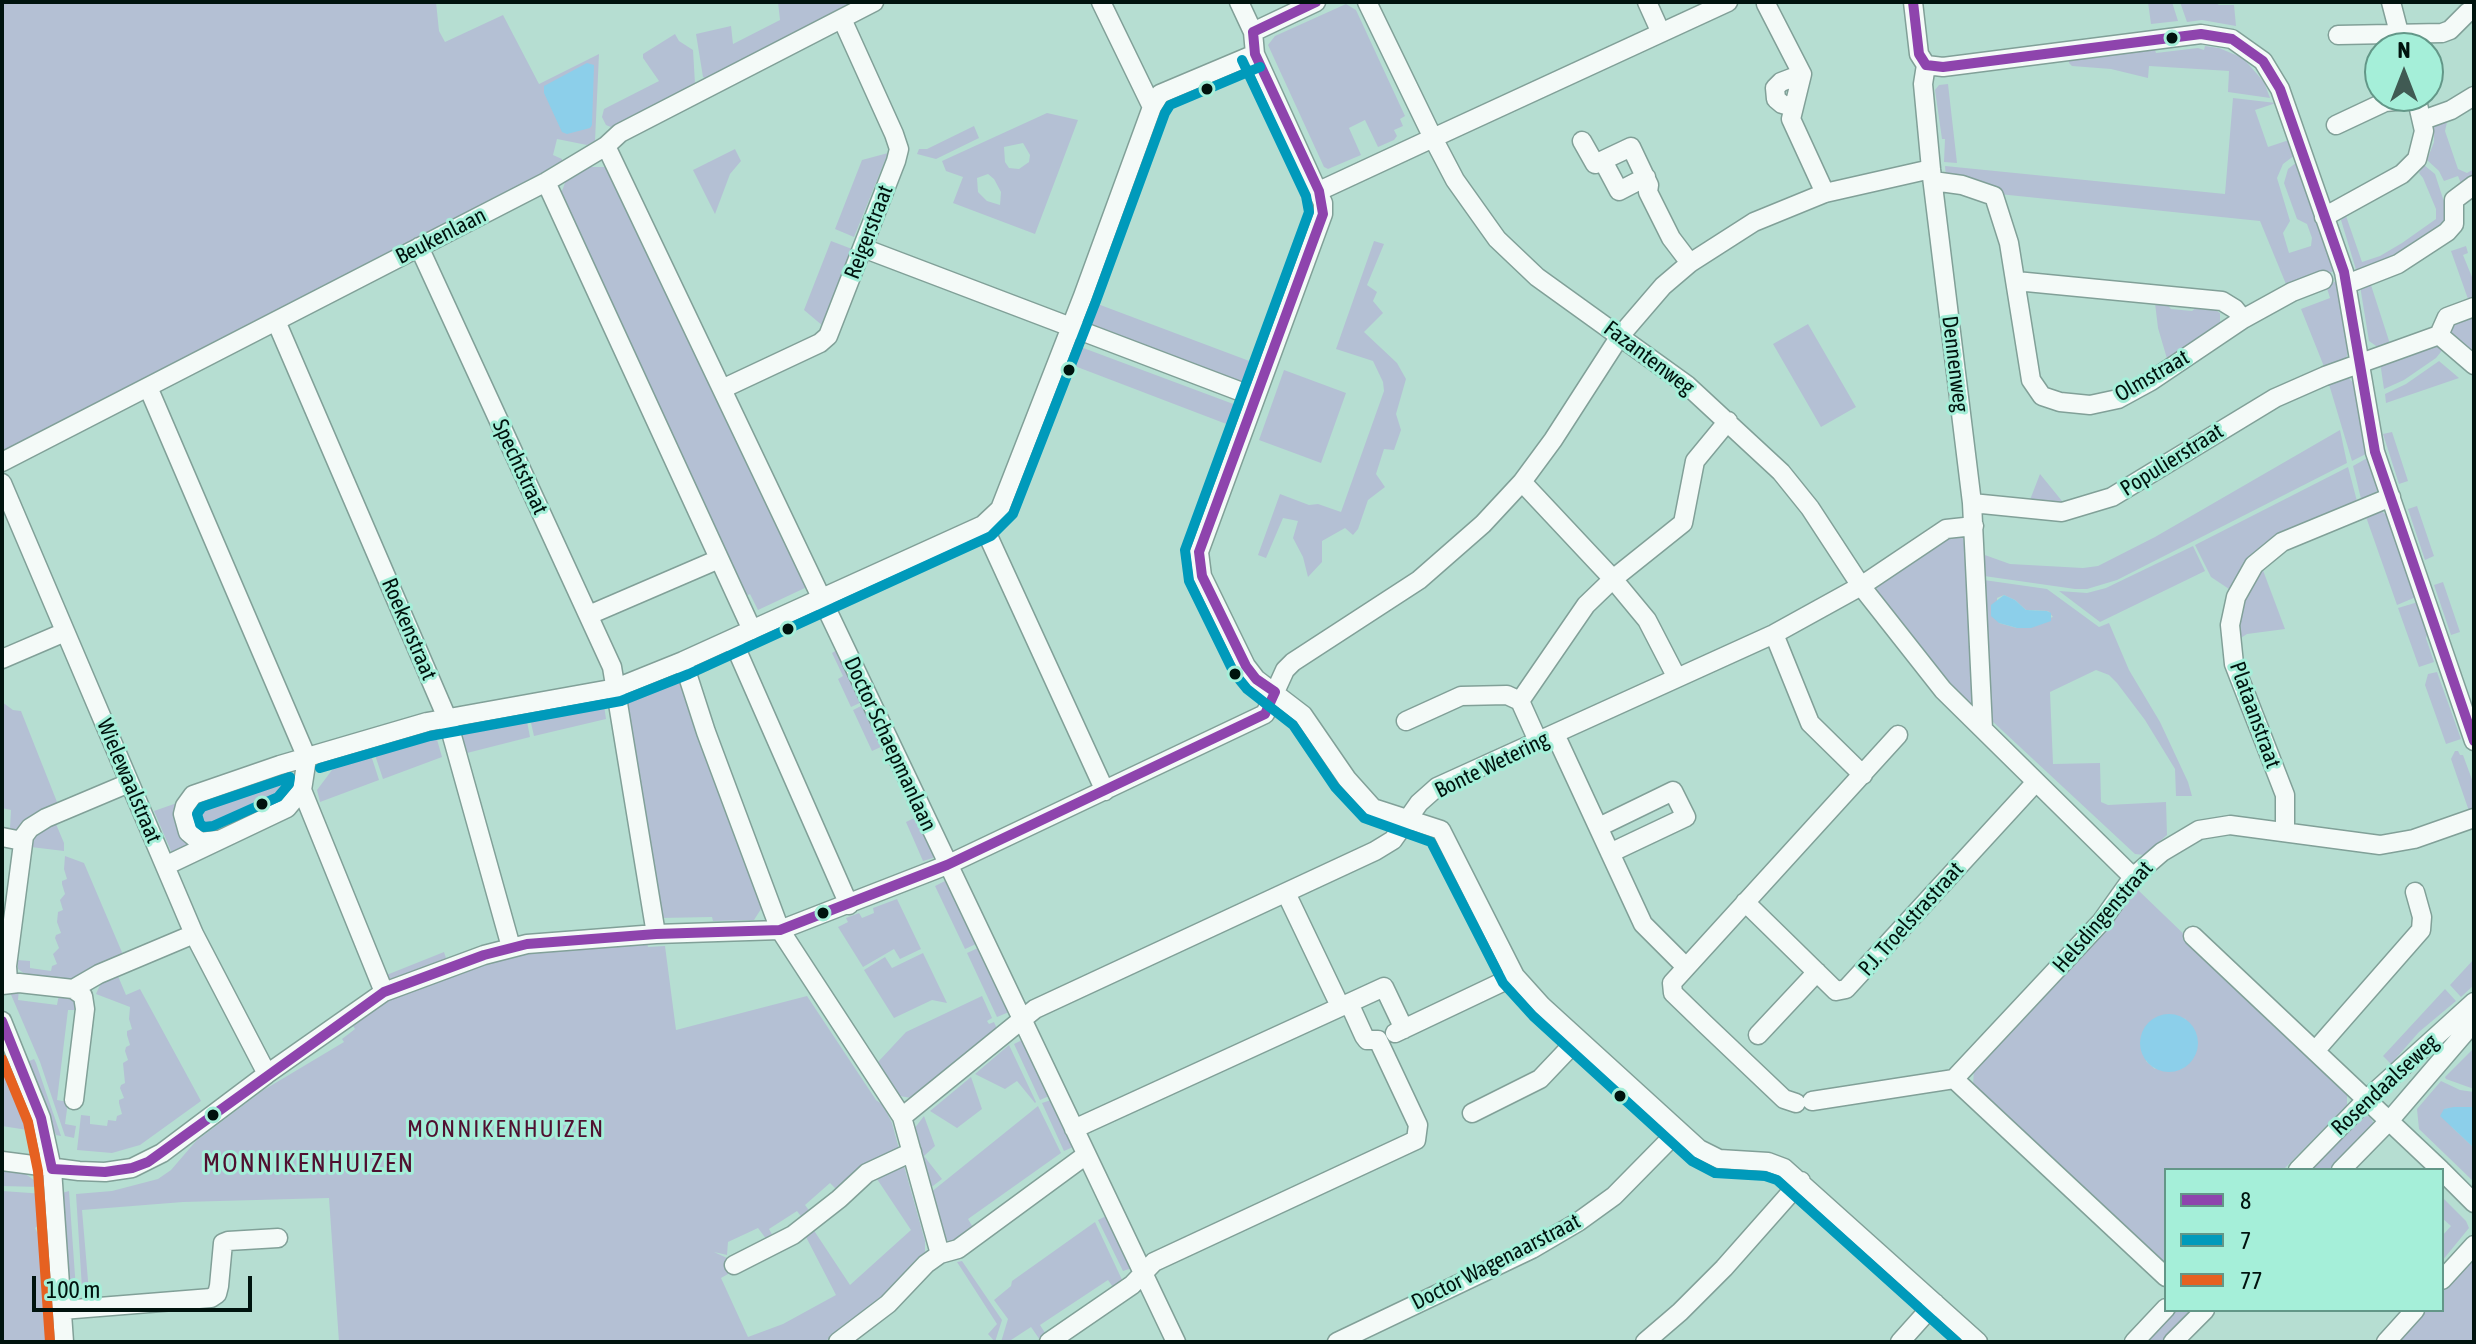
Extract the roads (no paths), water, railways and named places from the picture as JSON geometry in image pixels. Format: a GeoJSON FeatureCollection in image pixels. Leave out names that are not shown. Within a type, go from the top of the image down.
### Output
{"type":"FeatureCollection","features":[{"type":"Feature","properties":{"kind":"street","name":"Beukenlaan"},"geometry":{"type":"LineString","coordinates":[[2,462],[546,182],[606,146],[620,133],[874,2]]}},
{"type":"Feature","properties":{"kind":"street"},"geometry":{"type":"LineString","coordinates":[[1101,2],[1152,107]]}},
{"type":"Feature","properties":{"kind":"street"},"geometry":{"type":"LineString","coordinates":[[1239,2],[1253,32],[1255,54],[1323,203],[1323,214],[1199,552],[1202,576],[1246,666],[1256,679],[1303,715],[1347,779],[1373,808],[1441,830],[1515,976],[1542,1006],[1678,1131],[1712,1156],[1776,1164],[1801,1181],[1978,1342]]}},
{"type":"Feature","properties":{"kind":"street"},"geometry":{"type":"LineString","coordinates":[[1253,32],[1316,2]]}},
{"type":"Feature","properties":{"kind":"street","name":"Fazantenweg"},"geometry":{"type":"LineString","coordinates":[[1367,2],[1455,180],[1497,239],[1537,277],[1687,385],[1781,472],[1810,508],[1861,586],[1935,680],[2133,877]]}},
{"type":"Feature","properties":{"kind":"street"},"geometry":{"type":"LineString","coordinates":[[1647,2],[1661,33]]}},
{"type":"Feature","properties":{"kind":"street"},"geometry":{"type":"LineString","coordinates":[[1319,191],[1728,2]]}},
{"type":"Feature","properties":{"kind":"street","name":"Dennenweg"},"geometry":{"type":"LineString","coordinates":[[1913,2],[1919,54],[1926,65],[1923,84],[1932,175],[1972,503],[1983,729]]}},
{"type":"Feature","properties":{"kind":"street"},"geometry":{"type":"LineString","coordinates":[[2391,2],[2399,32]]}},
{"type":"Feature","properties":{"kind":"street"},"geometry":{"type":"LineString","coordinates":[[1766,4],[1802,74],[1791,119],[1825,193]]}},
{"type":"Feature","properties":{"kind":"street"},"geometry":{"type":"LineString","coordinates":[[2444,32],[2468,12],[2474,12]]}},
{"type":"Feature","properties":{"kind":"street","name":"Reigerstraat"},"geometry":{"type":"LineString","coordinates":[[722,389],[820,343],[828,336],[899,149],[842,19]]}},
{"type":"Feature","properties":{"kind":"street"},"geometry":{"type":"LineString","coordinates":[[1926,65],[1943,67],[2187,35],[2220,35],[2232,39],[2263,61],[2280,89],[2347,284],[2375,452],[2470,714],[2474,741]]}},
{"type":"Feature","properties":{"kind":"street"},"geometry":{"type":"LineString","coordinates":[[2338,35],[2364,37]]}},
{"type":"Feature","properties":{"kind":"street"},"geometry":{"type":"LineString","coordinates":[[217,840],[200,842],[188,832],[183,814],[193,795],[280,765],[447,718],[616,688],[683,661],[983,525],[1000,509],[1152,107],[1160,94],[1255,54]]}},
{"type":"Feature","properties":{"kind":"street"},"geometry":{"type":"LineString","coordinates":[[2423,120],[2451,110],[2474,96]]}},
{"type":"Feature","properties":{"kind":"street"},"geometry":{"type":"LineString","coordinates":[[2336,125],[2364,112]]}},
{"type":"Feature","properties":{"kind":"street"},"geometry":{"type":"LineString","coordinates":[[2324,217],[2409,168],[2417,159],[2423,142],[2420,112]]}},
{"type":"Feature","properties":{"kind":"street"},"geometry":{"type":"LineString","coordinates":[[1582,141],[1595,164],[1631,147],[1646,177],[1648,192],[1671,238],[1690,263]]}},
{"type":"Feature","properties":{"kind":"street","name":"Doctor Schaepmanlaan"},"geometry":{"type":"LineString","coordinates":[[606,146],[1176,1342]]}},
{"type":"Feature","properties":{"kind":"street"},"geometry":{"type":"LineString","coordinates":[[1603,161],[1619,191],[1646,177]]}},
{"type":"Feature","properties":{"kind":"street"},"geometry":{"type":"LineString","coordinates":[[2,1161],[52,1169],[105,1172],[132,1168],[148,1162],[384,992],[511,947],[656,934],[780,930],[947,865],[1265,714],[1285,670],[1293,662],[1419,580],[1483,524],[1522,482],[1553,440],[1620,336],[1663,286],[1690,263],[1754,222],[1825,193],[1864,182],[1932,175]]}},
{"type":"Feature","properties":{"kind":"street","name":"Olmstraat"},"geometry":{"type":"LineString","coordinates":[[1932,175],[1994,196],[2009,243],[2031,380],[2042,396],[2060,402],[2090,405],[2118,399],[2151,381],[2243,319],[2292,292],[2323,280]]}},
{"type":"Feature","properties":{"kind":"street"},"geometry":{"type":"LineString","coordinates":[[546,182],[752,630]]}},
{"type":"Feature","properties":{"kind":"street"},"geometry":{"type":"LineString","coordinates":[[2347,284],[2398,264],[2447,232],[2454,224],[2454,200],[2474,185]]}},
{"type":"Feature","properties":{"kind":"street","name":"Spechtstraat"},"geometry":{"type":"LineString","coordinates":[[419,247],[612,667],[656,934]]}},
{"type":"Feature","properties":{"kind":"street"},"geometry":{"type":"LineString","coordinates":[[863,248],[1255,397]]}},
{"type":"Feature","properties":{"kind":"street"},"geometry":{"type":"LineString","coordinates":[[2016,281],[2222,301],[2243,319]]}},
{"type":"Feature","properties":{"kind":"street"},"geometry":{"type":"LineString","coordinates":[[2474,307],[2447,317],[2439,335],[2474,365]]}},
{"type":"Feature","properties":{"kind":"street","name":"Roekenstraat"},"geometry":{"type":"LineString","coordinates":[[276,321],[447,718],[511,947]]}},
{"type":"Feature","properties":{"kind":"street","name":"Populierstraat"},"geometry":{"type":"LineString","coordinates":[[1972,503],[2062,512],[2099,502],[2275,398],[2439,335]]}},
{"type":"Feature","properties":{"kind":"street"},"geometry":{"type":"LineString","coordinates":[[148,387],[307,758],[302,790],[287,808],[165,866]]}},
{"type":"Feature","properties":{"kind":"street"},"geometry":{"type":"LineString","coordinates":[[1520,701],[1586,605],[1613,579],[1683,523],[1695,461],[1728,421]]}},
{"type":"Feature","properties":{"kind":"street"},"geometry":{"type":"LineString","coordinates":[[1522,482],[1613,579],[1654,631],[1677,678]]}},
{"type":"Feature","properties":{"kind":"street","name":"Wielewaalstraat"},"geometry":{"type":"LineString","coordinates":[[2,483],[194,934],[267,1074]]}},
{"type":"Feature","properties":{"kind":"street","name":"Plataanstraat"},"geometry":{"type":"LineString","coordinates":[[2285,832],[2285,795],[2234,664],[2230,645],[2231,611],[2254,565],[2282,542],[2391,497]]}},
{"type":"Feature","properties":{"kind":"street"},"geometry":{"type":"LineString","coordinates":[[983,525],[1105,791]]}},
{"type":"Feature","properties":{"kind":"street","name":"Bonte Wetering"},"geometry":{"type":"LineString","coordinates":[[902,1117],[1035,1009],[1375,851],[1393,840],[1419,803],[1437,787],[1774,634],[1861,586],[1946,529],[1974,526]]}},
{"type":"Feature","properties":{"kind":"street"},"geometry":{"type":"LineString","coordinates":[[589,615],[719,559]]}},
{"type":"Feature","properties":{"kind":"street"},"geometry":{"type":"LineString","coordinates":[[2,659],[65,632]]}},
{"type":"Feature","properties":{"kind":"street"},"geometry":{"type":"LineString","coordinates":[[1774,634],[1810,723],[1863,775]]}},
{"type":"Feature","properties":{"kind":"street"},"geometry":{"type":"LineString","coordinates":[[732,639],[849,905]]}},
{"type":"Feature","properties":{"kind":"street"},"geometry":{"type":"LineString","coordinates":[[683,661],[780,930],[902,1117],[940,1254]]}},
{"type":"Feature","properties":{"kind":"street"},"geometry":{"type":"LineString","coordinates":[[1406,721],[1461,696],[1507,695],[1520,701],[1599,827],[1646,930],[1686,967]]}},
{"type":"Feature","properties":{"kind":"street"},"geometry":{"type":"LineString","coordinates":[[1898,735],[1672,983],[1673,993],[1798,1101],[1954,1079],[2164,1275]]}},
{"type":"Feature","properties":{"kind":"street","name":"P.J. Troelstrastraat"},"geometry":{"type":"LineString","coordinates":[[1745,902],[1836,991],[1846,989],[2036,782]]}},
{"type":"Feature","properties":{"kind":"street"},"geometry":{"type":"LineString","coordinates":[[74,1100],[85,1009],[83,996],[73,989],[5,984],[22,841],[30,828],[46,818],[129,783]]}},
{"type":"Feature","properties":{"kind":"street"},"geometry":{"type":"LineString","coordinates":[[302,790],[384,992]]}},
{"type":"Feature","properties":{"kind":"street"},"geometry":{"type":"LineString","coordinates":[[1599,827],[1673,791],[1686,817],[1610,853]]}},
{"type":"Feature","properties":{"kind":"street","name":"Helsdingenstraat"},"geometry":{"type":"LineString","coordinates":[[1954,1079],[2101,922],[2133,877],[2162,852],[2199,830],[2230,825],[2380,845],[2414,839],[2474,818]]}},
{"type":"Feature","properties":{"kind":"street"},"geometry":{"type":"LineString","coordinates":[[2,837],[22,841]]}},
{"type":"Feature","properties":{"kind":"street"},"geometry":{"type":"LineString","coordinates":[[2315,1051],[2421,930],[2422,917],[2415,892]]}},
{"type":"Feature","properties":{"kind":"street"},"geometry":{"type":"LineString","coordinates":[[1286,893],[1344,1004],[1367,1040],[1378,1040],[1404,1029],[1515,976]]}},
{"type":"Feature","properties":{"kind":"street"},"geometry":{"type":"LineString","coordinates":[[73,989],[99,974],[194,934]]}},
{"type":"Feature","properties":{"kind":"street"},"geometry":{"type":"LineString","coordinates":[[2193,936],[2440,1168]]}},
{"type":"Feature","properties":{"kind":"street"},"geometry":{"type":"LineString","coordinates":[[1758,1035],[1817,972]]}},
{"type":"Feature","properties":{"kind":"street"},"geometry":{"type":"LineString","coordinates":[[1074,1129],[1384,987],[1404,1029]]}},
{"type":"Feature","properties":{"kind":"street","name":"Rosendaalseweg"},"geometry":{"type":"LineString","coordinates":[[2300,1168],[2367,1099],[2474,1002]]}},
{"type":"Feature","properties":{"kind":"street"},"geometry":{"type":"LineString","coordinates":[[2,1021],[41,1118],[52,1169],[64,1342]]}},
{"type":"Feature","properties":{"kind":"street","name":"Rosendaalseweg"},"geometry":{"type":"LineString","coordinates":[[2343,1168],[2390,1120],[2474,1022]]}},
{"type":"Feature","properties":{"kind":"street"},"geometry":{"type":"LineString","coordinates":[[1472,1113],[1540,1079],[1578,1039]]}},
{"type":"Feature","properties":{"kind":"street"},"geometry":{"type":"LineString","coordinates":[[1049,1342],[1132,1285],[1154,1262],[1416,1140],[1419,1132],[1378,1040]]}},
{"type":"Feature","properties":{"kind":"street","name":"Doctor Wagenaarstraat"},"geometry":{"type":"LineString","coordinates":[[1337,1342],[1532,1249],[1578,1222],[1614,1196],[1678,1131]]}},
{"type":"Feature","properties":{"kind":"street"},"geometry":{"type":"LineString","coordinates":[[734,1265],[793,1235],[867,1173],[912,1152]]}},
{"type":"Feature","properties":{"kind":"street"},"geometry":{"type":"LineString","coordinates":[[838,1342],[878,1312],[926,1264],[940,1254],[958,1249],[1086,1155]]}},
{"type":"Feature","properties":{"kind":"street"},"geometry":{"type":"LineString","coordinates":[[2444,1172],[2474,1203]]}},
{"type":"Feature","properties":{"kind":"street"},"geometry":{"type":"LineString","coordinates":[[1645,1342],[1714,1278],[1801,1181]]}},
{"type":"Feature","properties":{"kind":"street"},"geometry":{"type":"LineString","coordinates":[[62,1310],[211,1298],[217,1294],[219,1286],[223,1243],[278,1238]]}},
{"type":"Feature","properties":{"kind":"street"},"geometry":{"type":"LineString","coordinates":[[2444,1278],[2474,1245]]}},
{"type":"Feature","properties":{"kind":"street"},"geometry":{"type":"LineString","coordinates":[[1900,1342],[1935,1303]]}},
{"type":"Feature","properties":{"kind":"street"},"geometry":{"type":"LineString","coordinates":[[2134,1342],[2164,1310]]}},
{"type":"Feature","properties":{"kind":"street"},"geometry":{"type":"LineString","coordinates":[[2173,1342],[2201,1312]]}},
{"type":"Feature","properties":{"kind":"street"},"geometry":{"type":"LineString","coordinates":[[2386,1342],[2413,1312]]}},
{"type":"Feature","properties":{"kind":"water"},"geometry":{"type":"Polygon","coordinates":[[[587,63],[594,65],[592,125],[567,134],[562,132],[544,93],[544,86],[587,63]]]}},
{"type":"Feature","properties":{"kind":"water"},"geometry":{"type":"Polygon","coordinates":[[[2004,595],[2026,610],[2051,613],[2051,621],[2031,628],[1999,623],[1991,616],[1991,605],[2004,595]]]}},
{"type":"Feature","properties":{"kind":"water"},"geometry":{"type":"Polygon","coordinates":[[[2169,1014],[2189,1023],[2198,1043],[2189,1063],[2169,1072],[2149,1063],[2140,1043],[2149,1023],[2169,1014]]]}},
{"type":"Feature","properties":{"kind":"water"},"geometry":{"type":"Polygon","coordinates":[[[2474,1107],[2474,1148],[2440,1116],[2444,1109],[2474,1107]]]}},
{"type":"Feature","properties":{"kind":"district","name":"MONNIKENHUIZEN"},"geometry":{"type":"Point","coordinates":[506,1129]}},
{"type":"Feature","properties":{"kind":"district","name":"MONNIKENHUIZEN"},"geometry":{"type":"Point","coordinates":[309,1164]}}]}
